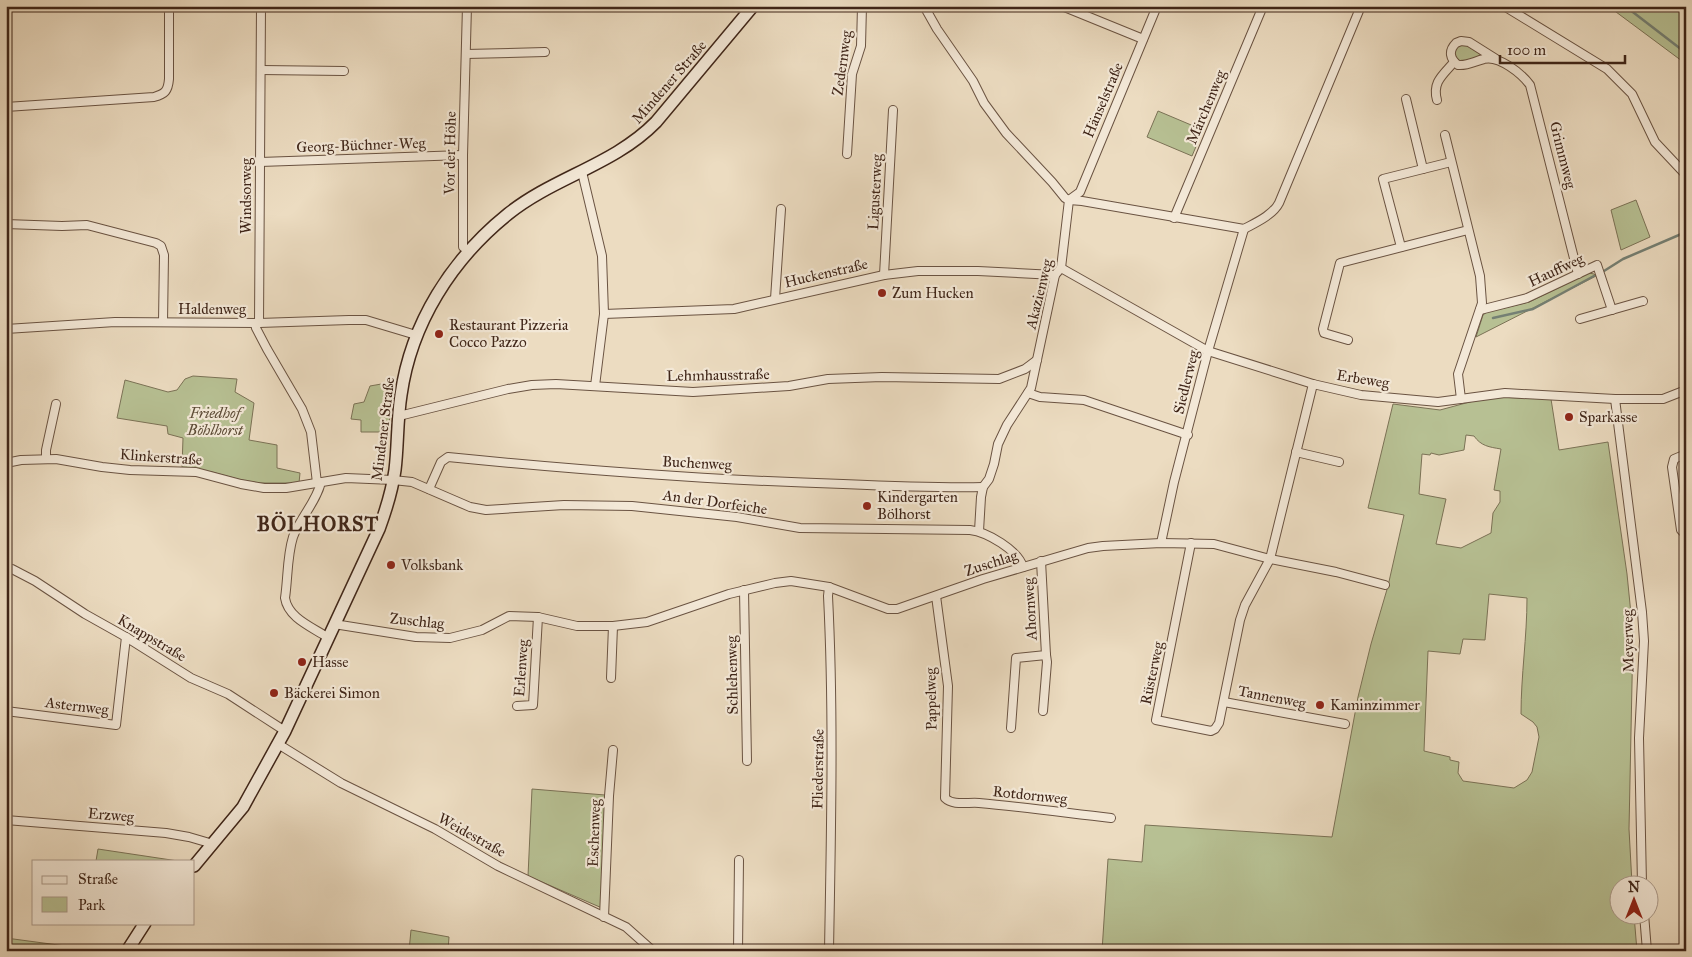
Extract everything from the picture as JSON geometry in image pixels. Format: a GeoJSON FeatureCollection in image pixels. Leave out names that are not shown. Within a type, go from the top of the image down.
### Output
{"type":"FeatureCollection","features":[{"type":"Feature","properties":{"kind":"street"},"geometry":{"type":"LineString","coordinates":[[6,107],[154,98],[166,93],[169,79],[169,6]]}},
{"type":"Feature","properties":{"kind":"street","name":"Windsorweg"},"geometry":{"type":"LineString","coordinates":[[261,6],[257,323],[259,335],[302,408],[311,432],[319,482]]}},
{"type":"Feature","properties":{"kind":"street","name":"Vor der Höhe"},"geometry":{"type":"LineString","coordinates":[[467,6],[463,155],[463,247],[468,251]]}},
{"type":"Feature","properties":{"kind":"street","name":"Mindener Straße"},"geometry":{"type":"LineString","coordinates":[[195,865],[243,807],[278,744],[379,529],[393,480],[406,367],[416,335],[441,287],[468,251],[510,213],[541,193],[616,154],[642,136],[656,122],[752,6]]}},
{"type":"Feature","properties":{"kind":"street","name":"Zedernweg"},"geometry":{"type":"LineString","coordinates":[[847,154],[852,74],[861,46],[862,6]]}},
{"type":"Feature","properties":{"kind":"street"},"geometry":{"type":"LineString","coordinates":[[924,6],[937,29],[973,81],[984,103],[1006,133],[1065,198],[1244,229],[1277,207],[1361,6]]}},
{"type":"Feature","properties":{"kind":"street"},"geometry":{"type":"LineString","coordinates":[[1062,6],[1143,39]]}},
{"type":"Feature","properties":{"kind":"street","name":"Hänselstraße"},"geometry":{"type":"LineString","coordinates":[[1069,200],[1080,192],[1157,6]]}},
{"type":"Feature","properties":{"kind":"street","name":"Märchenweg"},"geometry":{"type":"LineString","coordinates":[[1174,218],[1263,6]]}},
{"type":"Feature","properties":{"kind":"street"},"geometry":{"type":"LineString","coordinates":[[1504,6],[1516,10],[1607,69],[1632,94],[1655,142],[1686,175]]}},
{"type":"Feature","properties":{"kind":"street","name":"Grimmweg"},"geometry":{"type":"LineString","coordinates":[[1437,100],[1436,86],[1454,62],[1450,55],[1451,51],[1456,43],[1461,41],[1469,42],[1521,74],[1532,89],[1578,274]]}},
{"type":"Feature","properties":{"kind":"street"},"geometry":{"type":"LineString","coordinates":[[466,54],[545,52]]}},
{"type":"Feature","properties":{"kind":"street"},"geometry":{"type":"LineString","coordinates":[[1454,62],[1463,66],[1483,59],[1496,59]]}},
{"type":"Feature","properties":{"kind":"street"},"geometry":{"type":"LineString","coordinates":[[261,70],[344,71]]}},
{"type":"Feature","properties":{"kind":"street"},"geometry":{"type":"LineString","coordinates":[[1406,99],[1423,169]]}},
{"type":"Feature","properties":{"kind":"street","name":"Ligusterweg"},"geometry":{"type":"LineString","coordinates":[[884,275],[893,110]]}},
{"type":"Feature","properties":{"kind":"street"},"geometry":{"type":"LineString","coordinates":[[1445,135],[1480,276],[1482,303],[1458,374],[1461,399]]}},
{"type":"Feature","properties":{"kind":"street","name":"Georg-Büchner-Weg"},"geometry":{"type":"LineString","coordinates":[[260,162],[463,155]]}},
{"type":"Feature","properties":{"kind":"street"},"geometry":{"type":"LineString","coordinates":[[1401,247],[1383,179],[1451,162]]}},
{"type":"Feature","properties":{"kind":"street"},"geometry":{"type":"LineString","coordinates":[[582,172],[602,256],[604,314],[596,386]]}},
{"type":"Feature","properties":{"kind":"street","name":"Akazienweg"},"geometry":{"type":"LineString","coordinates":[[979,531],[983,487],[989,479],[998,444],[1007,425],[1030,388],[1058,272],[1069,200]]}},
{"type":"Feature","properties":{"kind":"street"},"geometry":{"type":"LineString","coordinates":[[775,299],[781,209]]}},
{"type":"Feature","properties":{"kind":"street"},"geometry":{"type":"LineString","coordinates":[[6,224],[86,225],[156,243],[161,246],[164,254],[163,322]]}},
{"type":"Feature","properties":{"kind":"street","name":"Siedlerweg"},"geometry":{"type":"LineString","coordinates":[[1161,543],[1174,482],[1188,435],[1208,351],[1244,229]]}},
{"type":"Feature","properties":{"kind":"street"},"geometry":{"type":"LineString","coordinates":[[1348,340],[1326,334],[1323,331],[1340,263],[1468,230]]}},
{"type":"Feature","properties":{"kind":"street","name":"Hauffweg"},"geometry":{"type":"LineString","coordinates":[[1480,310],[1526,298],[1598,265],[1612,310]]}},
{"type":"Feature","properties":{"kind":"street","name":"Huckenstraße"},"geometry":{"type":"LineString","coordinates":[[604,314],[734,308],[884,275],[928,271],[1058,272]]}},
{"type":"Feature","properties":{"kind":"street","name":"Erbeweg"},"geometry":{"type":"LineString","coordinates":[[1058,272],[1208,351],[1313,384],[1361,395],[1438,402],[1505,393],[1614,399],[1663,399],[1686,390]]}},
{"type":"Feature","properties":{"kind":"street"},"geometry":{"type":"LineString","coordinates":[[1580,319],[1643,301]]}},
{"type":"Feature","properties":{"kind":"street","name":"Haldenweg"},"geometry":{"type":"LineString","coordinates":[[6,330],[98,323],[257,323],[366,320],[416,335]]}},
{"type":"Feature","properties":{"kind":"street","name":"Lehmhausstraße"},"geometry":{"type":"LineString","coordinates":[[399,416],[508,388],[532,385],[556,384],[693,392],[789,386],[828,379],[882,377],[999,379],[1025,369],[1037,360]]}},
{"type":"Feature","properties":{"kind":"street","name":"Rüsterweg"},"geometry":{"type":"LineString","coordinates":[[1191,543],[1156,720],[1211,731],[1216,729],[1219,723],[1236,636],[1245,605],[1270,559],[1313,384]]}},
{"type":"Feature","properties":{"kind":"street"},"geometry":{"type":"LineString","coordinates":[[1028,393],[1040,398],[1084,400],[1188,435]]}},
{"type":"Feature","properties":{"kind":"street","name":"Meyerweg"},"geometry":{"type":"LineString","coordinates":[[1614,399],[1642,612],[1644,641],[1639,738],[1642,874]]}},
{"type":"Feature","properties":{"kind":"street"},"geometry":{"type":"LineString","coordinates":[[46,458],[56,404]]}},
{"type":"Feature","properties":{"kind":"street"},"geometry":{"type":"LineString","coordinates":[[1296,452],[1339,462]]}},
{"type":"Feature","properties":{"kind":"street"},"geometry":{"type":"LineString","coordinates":[[1686,454],[1674,459],[1672,467],[1681,530],[1686,535]]}},
{"type":"Feature","properties":{"kind":"street","name":"Klinkerstraße"},"geometry":{"type":"LineString","coordinates":[[6,463],[46,458],[130,470],[196,472],[264,488],[286,488],[346,478],[393,480]]}},
{"type":"Feature","properties":{"kind":"street","name":"Buchenweg"},"geometry":{"type":"LineString","coordinates":[[430,488],[441,462],[448,458],[591,471],[774,481],[950,488],[983,487]]}},
{"type":"Feature","properties":{"kind":"street","name":"An der Dorfeiche"},"geometry":{"type":"LineString","coordinates":[[393,480],[412,482],[430,488],[470,507],[486,510],[564,505],[632,506],[719,515],[800,528],[979,531],[1014,553],[1019,558],[1023,567]]}},
{"type":"Feature","properties":{"kind":"street"},"geometry":{"type":"LineString","coordinates":[[319,482],[320,488],[299,523],[293,538],[285,598],[286,604],[292,613],[327,637]]}},
{"type":"Feature","properties":{"kind":"street","name":"Zuschlag"},"geometry":{"type":"LineString","coordinates":[[334,624],[416,637],[450,638],[482,630],[509,616],[538,617],[577,626],[613,626],[647,622],[744,590],[790,581],[830,587],[888,609],[904,608],[983,579],[1041,561],[1096,547],[1161,543],[1214,544],[1270,559],[1336,572],[1385,585]]}},
{"type":"Feature","properties":{"kind":"street","name":"Ahornweg"},"geometry":{"type":"LineString","coordinates":[[1041,561],[1046,655],[1048,662],[1043,711]]}},
{"type":"Feature","properties":{"kind":"street","name":"Knappstraße"},"geometry":{"type":"LineString","coordinates":[[6,568],[12,569],[35,582],[84,614],[126,637],[191,678],[228,694],[284,731]]}},
{"type":"Feature","properties":{"kind":"street","name":"Fliederstraße"},"geometry":{"type":"LineString","coordinates":[[830,587],[828,596],[832,663],[832,725],[830,951]]}},
{"type":"Feature","properties":{"kind":"street","name":"Schlehenweg"},"geometry":{"type":"LineString","coordinates":[[744,590],[747,761]]}},
{"type":"Feature","properties":{"kind":"street","name":"Pappelweg"},"geometry":{"type":"LineString","coordinates":[[936,596],[948,686],[944,796],[947,800]]}},
{"type":"Feature","properties":{"kind":"street","name":"Erlenweg"},"geometry":{"type":"LineString","coordinates":[[517,706],[533,705],[538,617]]}},
{"type":"Feature","properties":{"kind":"street"},"geometry":{"type":"LineString","coordinates":[[611,678],[613,626]]}},
{"type":"Feature","properties":{"kind":"street","name":"Asternweg"},"geometry":{"type":"LineString","coordinates":[[6,711],[116,724],[126,637]]}},
{"type":"Feature","properties":{"kind":"street","name":"Ahornweg"},"geometry":{"type":"LineString","coordinates":[[1011,728],[1016,658],[1046,655]]}},
{"type":"Feature","properties":{"kind":"street","name":"Tannenweg"},"geometry":{"type":"LineString","coordinates":[[1224,702],[1345,724]]}},
{"type":"Feature","properties":{"kind":"street","name":"Weidestraße"},"geometry":{"type":"LineString","coordinates":[[278,744],[341,783],[435,829],[498,866],[626,927],[653,951]]}},
{"type":"Feature","properties":{"kind":"street","name":"Eschenweg"},"geometry":{"type":"LineString","coordinates":[[604,917],[609,796],[613,750]]}},
{"type":"Feature","properties":{"kind":"street","name":"Rotdornweg"},"geometry":{"type":"LineString","coordinates":[[947,800],[955,803],[978,803],[1111,818]]}},
{"type":"Feature","properties":{"kind":"street","name":"Erzweg"},"geometry":{"type":"LineString","coordinates":[[6,820],[166,833],[195,838],[213,844]]}},
{"type":"Feature","properties":{"kind":"street"},"geometry":{"type":"LineString","coordinates":[[738,860],[738,951]]}},
{"type":"Feature","properties":{"kind":"street"},"geometry":{"type":"LineString","coordinates":[[127,951],[144,924]]}},
{"type":"Feature","properties":{"kind":"street"},"geometry":{"type":"LineString","coordinates":[[1645,924],[1647,951]]}},
{"type":"Feature","properties":{"kind":"green space"},"geometry":{"type":"Polygon","coordinates":[[[1608,6],[1686,6],[1686,64],[1608,6]]]}},
{"type":"Feature","properties":{"kind":"green space"},"geometry":{"type":"Polygon","coordinates":[[[1460,45],[1466,45],[1480,54],[1478,58],[1463,62],[1458,60],[1454,55],[1455,49],[1460,45]]]}},
{"type":"Feature","properties":{"kind":"green space"},"geometry":{"type":"Polygon","coordinates":[[[1158,111],[1203,130],[1192,156],[1147,137],[1158,111]]]}},
{"type":"Feature","properties":{"kind":"green space"},"geometry":{"type":"Polygon","coordinates":[[[1636,200],[1650,237],[1621,250],[1611,210],[1636,200]]]}},
{"type":"Feature","properties":{"kind":"green space"},"geometry":{"type":"Polygon","coordinates":[[[1589,273],[1596,276],[1476,337],[1483,315],[1487,312],[1529,302],[1589,273]]]}},
{"type":"Feature","properties":{"kind":"green space","name":"Friedhof Böhlhorst"},"geometry":{"type":"Polygon","coordinates":[[[193,376],[237,379],[235,392],[254,403],[249,440],[277,445],[277,468],[300,473],[299,483],[260,483],[182,467],[183,438],[168,434],[167,426],[117,418],[125,380],[168,392],[177,390],[185,379],[193,376]]]}},
{"type":"Feature","properties":{"kind":"green space"},"geometry":{"type":"Polygon","coordinates":[[[387,383],[393,389],[388,432],[361,432],[361,420],[351,419],[354,404],[364,402],[370,386],[387,383]]]}},
{"type":"Feature","properties":{"kind":"green space"},"geometry":{"type":"Polygon","coordinates":[[[1494,397],[1551,399],[1559,450],[1608,442],[1627,574],[1633,634],[1629,829],[1631,874],[1610,874],[1610,924],[1635,924],[1637,951],[1102,951],[1108,859],[1142,862],[1145,825],[1332,837],[1358,697],[1388,586],[1404,515],[1368,508],[1393,404],[1440,410],[1494,397]],[[1466,435],[1464,450],[1439,455],[1431,453],[1430,455],[1422,454],[1419,494],[1446,499],[1436,544],[1461,548],[1491,533],[1493,513],[1500,502],[1500,491],[1494,490],[1501,449],[1486,446],[1474,436],[1466,435]],[[1489,594],[1485,640],[1463,639],[1460,654],[1428,651],[1424,751],[1450,757],[1450,760],[1459,762],[1458,773],[1463,781],[1514,788],[1527,780],[1532,772],[1539,737],[1537,727],[1521,714],[1527,598],[1489,594]]]}},
{"type":"Feature","properties":{"kind":"green space"},"geometry":{"type":"Polygon","coordinates":[[[532,789],[605,795],[602,908],[528,876],[532,789]]]}},
{"type":"Feature","properties":{"kind":"green space"},"geometry":{"type":"Polygon","coordinates":[[[98,849],[171,860],[96,860],[98,849]]]}},
{"type":"Feature","properties":{"kind":"green space"},"geometry":{"type":"Polygon","coordinates":[[[411,930],[449,937],[448,951],[409,951],[411,930]]]}},
{"type":"Feature","properties":{"kind":"green space"},"geometry":{"type":"Polygon","coordinates":[[[6,938],[103,951],[6,951],[6,938]]]}},
{"type":"Feature","properties":{"kind":"waterway"},"geometry":{"type":"LineString","coordinates":[[1625,6],[1686,53]]}},
{"type":"Feature","properties":{"kind":"waterway"},"geometry":{"type":"LineString","coordinates":[[1604,271],[1623,259],[1686,232]]}},
{"type":"Feature","properties":{"kind":"waterway"},"geometry":{"type":"LineString","coordinates":[[1493,318],[1533,309],[1594,276]]}},
{"type":"Feature","properties":{"kind":"place","name":"Zum Hucken"},"geometry":{"type":"Point","coordinates":[882,293]}},
{"type":"Feature","properties":{"kind":"place","name":"Restaurant Pizzeria Cocco Pazzo"},"geometry":{"type":"Point","coordinates":[439,334]}},
{"type":"Feature","properties":{"kind":"place","name":"Sparkasse"},"geometry":{"type":"Point","coordinates":[1569,417]}},
{"type":"Feature","properties":{"kind":"place","name":"Kindergarten Bölhorst"},"geometry":{"type":"Point","coordinates":[867,506]}},
{"type":"Feature","properties":{"kind":"place","name":"Volksbank"},"geometry":{"type":"Point","coordinates":[391,565]}},
{"type":"Feature","properties":{"kind":"place","name":"Hasse"},"geometry":{"type":"Point","coordinates":[302,662]}},
{"type":"Feature","properties":{"kind":"place","name":"Bäckerei Simon"},"geometry":{"type":"Point","coordinates":[274,693]}},
{"type":"Feature","properties":{"kind":"place","name":"Kaminzimmer"},"geometry":{"type":"Point","coordinates":[1320,705]}},
{"type":"Feature","properties":{"kind":"district","name":"BÖLHORST"},"geometry":{"type":"Point","coordinates":[318,524]}}]}
